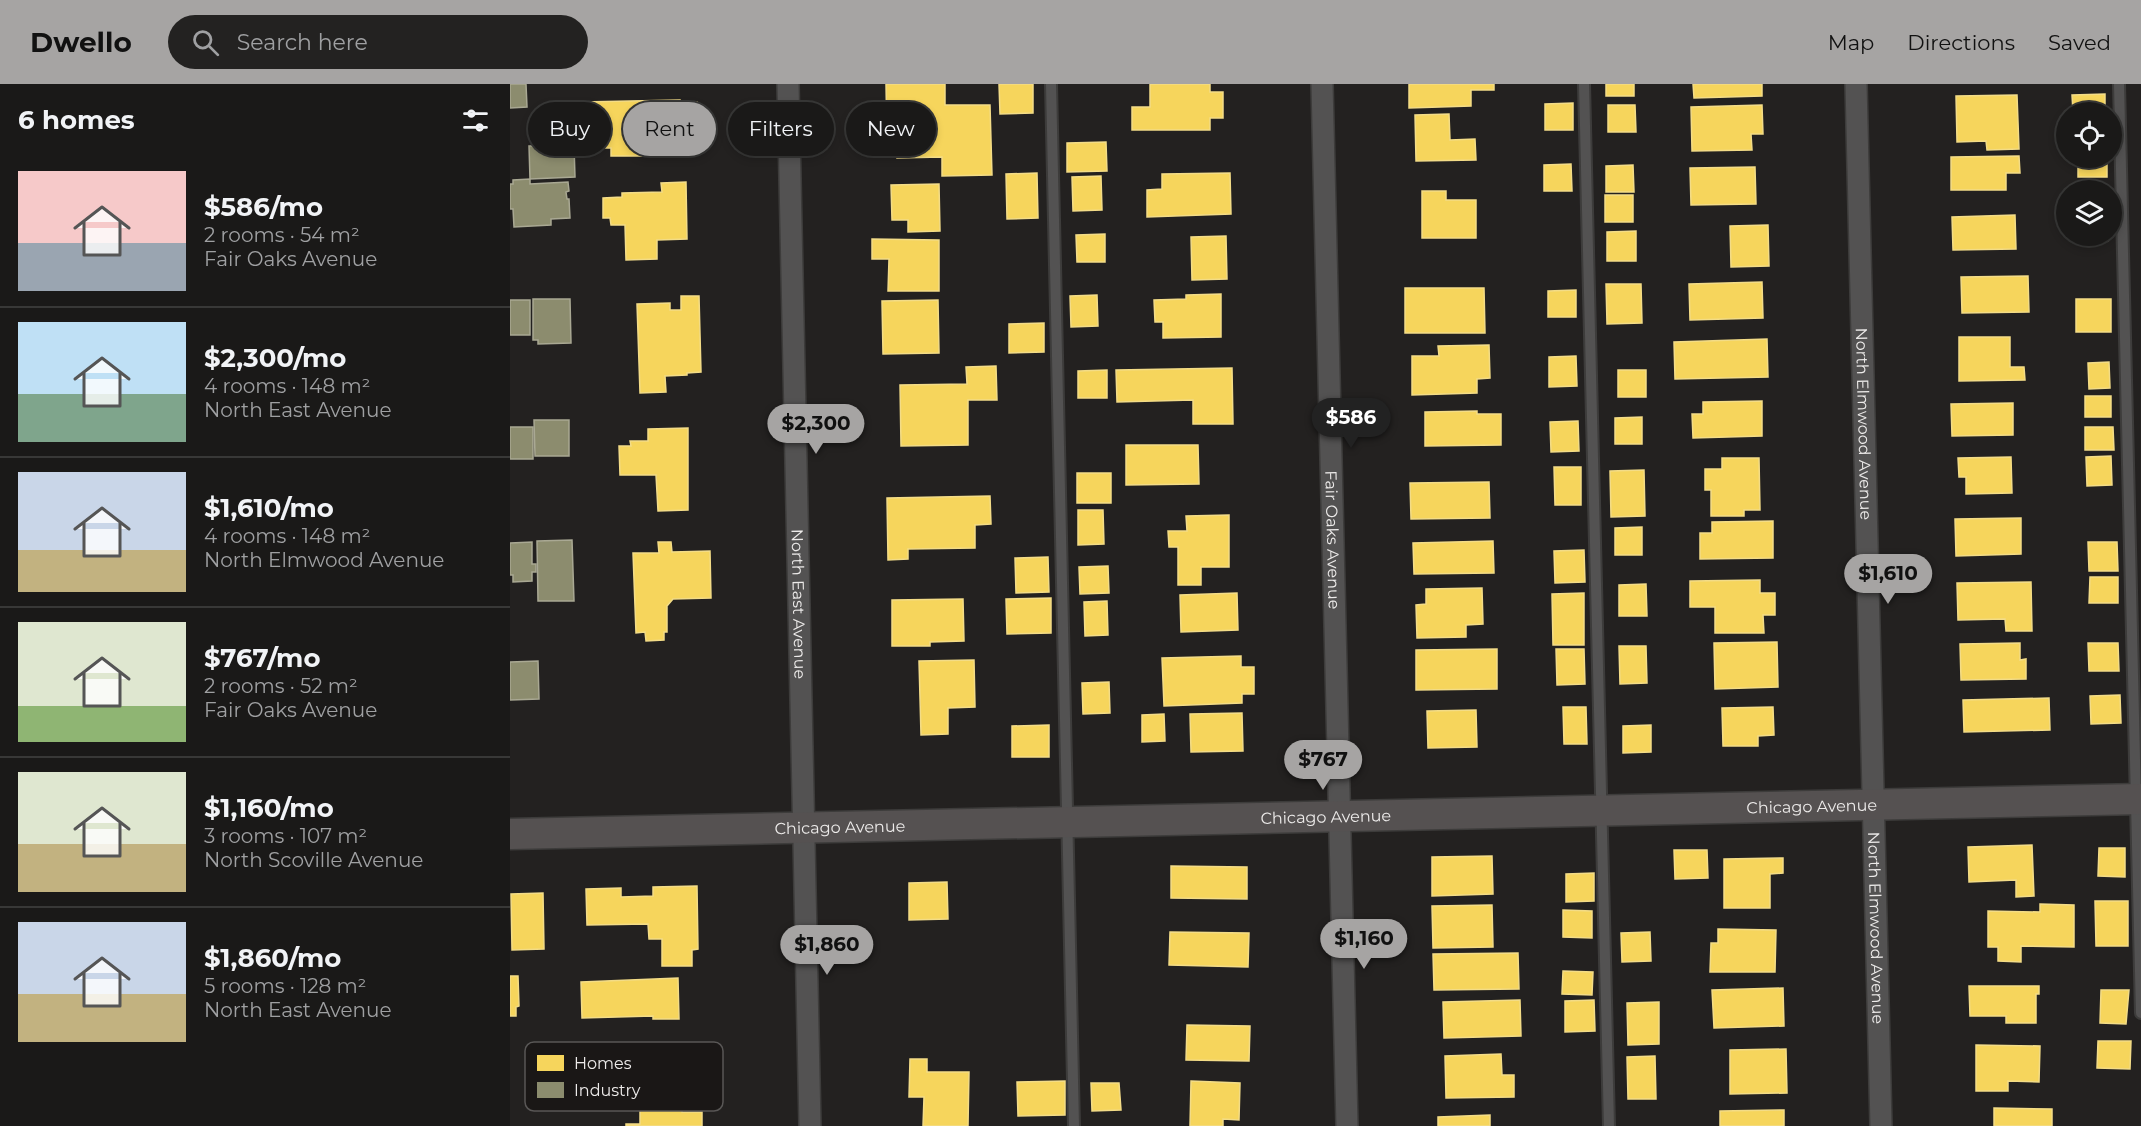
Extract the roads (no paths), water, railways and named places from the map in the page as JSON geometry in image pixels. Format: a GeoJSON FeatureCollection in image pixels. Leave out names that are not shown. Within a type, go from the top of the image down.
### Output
{"type":"FeatureCollection","features":[{"type":"Feature","properties":{"kind":"main road","name":"Chicago Avenue"},"geometry":{"type":"LineString","coordinates":[[510,834],[1341,814],[2138,799]]}},
{"type":"Feature","properties":{"kind":"street","name":"North East Avenue"},"geometry":{"type":"LineString","coordinates":[[788,84],[810,1126]]}},
{"type":"Feature","properties":{"kind":"street","name":"Fair Oaks Avenue"},"geometry":{"type":"LineString","coordinates":[[1322,84],[1347,1126]]}},
{"type":"Feature","properties":{"kind":"street","name":"North Elmwood Avenue"},"geometry":{"type":"LineString","coordinates":[[1856,84],[1881,1126]]}},
{"type":"Feature","properties":{"kind":"lane"},"geometry":{"type":"LineString","coordinates":[[1051,84],[1074,1126]]}},
{"type":"Feature","properties":{"kind":"lane"},"geometry":{"type":"LineString","coordinates":[[1584,84],[1609,1126]]}},
{"type":"Feature","properties":{"kind":"lane"},"geometry":{"type":"LineString","coordinates":[[2119,84],[2138,799],[2141,1013]]}}]}
